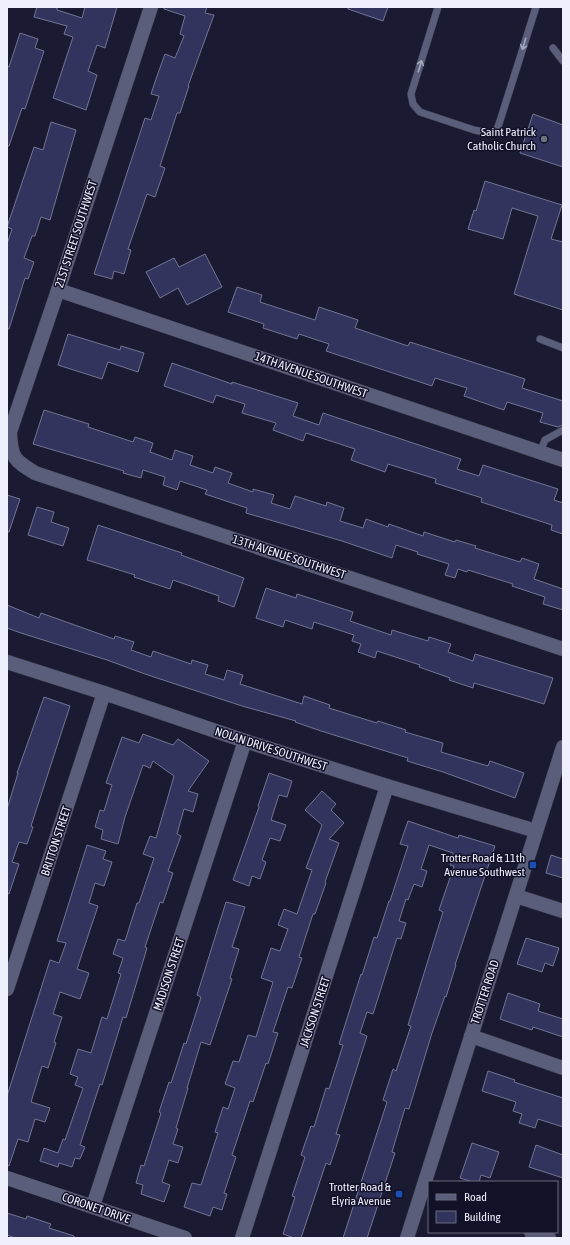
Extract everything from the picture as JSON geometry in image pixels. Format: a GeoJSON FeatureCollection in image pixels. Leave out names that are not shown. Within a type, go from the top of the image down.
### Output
{"type":"FeatureCollection","features":[{"type":"Feature","properties":{"kind":"street","name":"21ST STREET SOUTHWEST"},"geometry":{"type":"LineString","coordinates":[[17,461],[10,446],[10,432],[151,7]]}},
{"type":"Feature","properties":{"kind":"street","name":"14TH AVENUE SOUTHWEST"},"geometry":{"type":"LineString","coordinates":[[58,290],[563,460]]}},
{"type":"Feature","properties":{"kind":"street","name":"13TH AVENUE SOUTHWEST"},"geometry":{"type":"LineString","coordinates":[[17,461],[35,473],[563,649]]}},
{"type":"Feature","properties":{"kind":"street","name":"NOLAN DRIVE SOUTHWEST"},"geometry":{"type":"LineString","coordinates":[[7,662],[245,741],[536,831]]}},
{"type":"Feature","properties":{"kind":"street","name":"BRITTON STREET"},"geometry":{"type":"LineString","coordinates":[[7,989],[104,693]]}},
{"type":"Feature","properties":{"kind":"street","name":"MADISON STREET"},"geometry":{"type":"LineString","coordinates":[[93,1206],[245,741]]}},
{"type":"Feature","properties":{"kind":"street","name":"TROTTER ROAD"},"geometry":{"type":"LineString","coordinates":[[430,1181],[471,1036],[536,831],[561,762],[563,746]]}},
{"type":"Feature","properties":{"kind":"street","name":"JACKSON STREET"},"geometry":{"type":"LineString","coordinates":[[242,1238],[387,786]]}},
{"type":"Feature","properties":{"kind":"street"},"geometry":{"type":"LineString","coordinates":[[516,896],[563,911]]}},
{"type":"Feature","properties":{"kind":"street"},"geometry":{"type":"LineString","coordinates":[[471,1036],[563,1068]]}},
{"type":"Feature","properties":{"kind":"street","name":"CORONET DRIVE"},"geometry":{"type":"LineString","coordinates":[[7,1178],[185,1238]]}},
{"type":"Feature","properties":{"kind":"street","name":"TROTTER ROAD"},"geometry":{"type":"LineString","coordinates":[[407,1238],[425,1198],[428,1187]]}},
{"type":"Feature","properties":{"kind":"street"},"geometry":{"type":"LineString","coordinates":[[534,1233],[550,1238]]}},
{"type":"Feature","properties":{"kind":"lane"},"geometry":{"type":"LineString","coordinates":[[438,7],[411,94],[413,104],[420,112],[489,134],[495,133],[536,7]]}},
{"type":"Feature","properties":{"kind":"lane"},"geometry":{"type":"LineString","coordinates":[[553,48],[563,60]]}},
{"type":"Feature","properties":{"kind":"lane"},"geometry":{"type":"LineString","coordinates":[[540,339],[563,348]]}},
{"type":"Feature","properties":{"kind":"lane"},"geometry":{"type":"LineString","coordinates":[[540,452],[545,440],[563,430]]}},
{"type":"Feature","properties":{"kind":"building"},"geometry":{"type":"Polygon","coordinates":[[[37,7],[57,7],[57,10],[82,18],[85,7],[117,7],[105,48],[97,45],[88,71],[97,75],[86,110],[53,98],[73,37],[64,34],[67,26],[34,17],[37,7]]]}},
{"type":"Feature","properties":{"kind":"building"},"geometry":{"type":"Polygon","coordinates":[[[164,7],[207,7],[205,13],[214,15],[188,86],[180,113],[177,113],[160,166],[165,168],[155,197],[147,194],[128,249],[131,250],[124,274],[114,271],[112,279],[94,274],[145,118],[151,120],[159,96],[151,94],[165,54],[175,58],[184,36],[180,34],[185,16],[164,9],[164,7]]]}},
{"type":"Feature","properties":{"kind":"building"},"geometry":{"type":"Polygon","coordinates":[[[348,7],[388,7],[383,21],[348,9],[348,7]]]}},
{"type":"Feature","properties":{"kind":"building"},"geometry":{"type":"Polygon","coordinates":[[[20,33],[38,39],[35,48],[44,51],[25,109],[22,108],[9,146],[7,146],[7,66],[9,67],[20,33]]]}},
{"type":"Feature","properties":{"kind":"building","name":"Saint Patrick Catholic Church"},"geometry":{"type":"Polygon","coordinates":[[[533,114],[563,125],[563,167],[520,153],[533,114]]]}},
{"type":"Feature","properties":{"kind":"building"},"geometry":{"type":"Polygon","coordinates":[[[51,122],[76,130],[50,220],[41,217],[35,236],[32,236],[24,258],[34,262],[28,279],[25,278],[9,329],[7,329],[7,244],[12,229],[7,227],[34,147],[43,150],[51,122]]]}},
{"type":"Feature","properties":{"kind":"building"},"geometry":{"type":"Polygon","coordinates":[[[485,181],[562,205],[551,239],[563,242],[563,310],[514,294],[538,216],[512,208],[503,239],[468,229],[474,210],[476,211],[485,181]]]}},
{"type":"Feature","properties":{"kind":"building"},"geometry":{"type":"Polygon","coordinates":[[[205,254],[222,287],[187,305],[178,288],[160,298],[146,272],[174,258],[179,267],[205,254]]]}},
{"type":"Feature","properties":{"kind":"building"},"geometry":{"type":"Polygon","coordinates":[[[237,287],[262,295],[260,302],[315,320],[319,307],[358,320],[355,328],[408,346],[410,342],[525,379],[522,388],[563,401],[563,425],[558,427],[540,422],[543,413],[507,402],[504,410],[464,396],[467,388],[435,378],[432,386],[326,351],[329,344],[299,334],[297,339],[263,328],[264,324],[228,312],[237,287]]]}},
{"type":"Feature","properties":{"kind":"building"},"geometry":{"type":"Polygon","coordinates":[[[68,334],[120,350],[121,346],[144,353],[138,372],[108,362],[102,379],[58,365],[68,334]]]}},
{"type":"Feature","properties":{"kind":"building"},"geometry":{"type":"Polygon","coordinates":[[[172,363],[232,384],[232,382],[298,403],[293,416],[319,425],[323,413],[461,459],[457,469],[479,476],[483,465],[558,489],[554,500],[563,503],[563,534],[551,530],[552,525],[481,502],[482,498],[435,483],[436,479],[388,464],[385,472],[351,460],[355,449],[306,433],[303,441],[273,430],[276,423],[242,413],[245,404],[216,395],[213,403],[164,386],[172,363]]]}},
{"type":"Feature","properties":{"kind":"building"},"geometry":{"type":"Polygon","coordinates":[[[44,410],[89,424],[88,427],[133,442],[135,437],[153,443],[150,452],[172,460],[175,450],[193,456],[190,465],[213,473],[215,467],[232,473],[228,483],[253,492],[253,489],[274,495],[271,503],[290,509],[295,496],[326,506],[327,502],[344,508],[340,521],[363,528],[366,519],[388,527],[389,524],[423,536],[424,532],[455,542],[456,540],[476,546],[475,548],[520,562],[522,558],[539,564],[534,579],[563,589],[563,610],[543,604],[545,597],[512,586],[513,584],[468,570],[467,572],[458,569],[455,578],[445,575],[449,564],[417,554],[418,552],[396,545],[392,558],[342,541],[246,513],[247,508],[205,494],[207,490],[180,481],[177,490],[163,485],[165,477],[143,470],[141,478],[123,473],[124,471],[33,444],[44,410]]]}},
{"type":"Feature","properties":{"kind":"building"},"geometry":{"type":"Polygon","coordinates":[[[7,495],[20,499],[9,532],[7,532],[7,495]]]}},
{"type":"Feature","properties":{"kind":"building"},"geometry":{"type":"Polygon","coordinates":[[[37,507],[54,512],[51,522],[69,528],[63,546],[28,535],[37,507]]]}},
{"type":"Feature","properties":{"kind":"building"},"geometry":{"type":"Polygon","coordinates":[[[98,525],[182,553],[181,555],[244,578],[234,607],[218,601],[219,596],[173,580],[170,589],[134,577],[135,575],[87,560],[98,525]]]}},
{"type":"Feature","properties":{"kind":"building"},"geometry":{"type":"Polygon","coordinates":[[[266,588],[296,598],[297,594],[353,612],[350,621],[391,635],[392,630],[428,641],[429,637],[451,644],[448,652],[473,661],[475,654],[553,678],[544,704],[474,683],[473,688],[449,680],[450,678],[419,667],[420,665],[377,651],[375,658],[358,652],[361,644],[352,641],[354,635],[314,622],[312,629],[285,620],[283,627],[256,618],[266,588]]]}},
{"type":"Feature","properties":{"kind":"building"},"geometry":{"type":"Polygon","coordinates":[[[7,605],[39,618],[41,613],[114,639],[115,636],[134,642],[131,650],[151,657],[153,651],[191,664],[192,660],[208,665],[205,674],[224,680],[227,670],[243,675],[240,684],[302,704],[304,696],[330,705],[329,708],[377,723],[378,721],[406,730],[405,732],[443,743],[441,752],[488,766],[490,761],[524,773],[515,798],[443,772],[407,761],[408,758],[321,731],[295,722],[296,721],[242,706],[7,628],[7,605]]]}},
{"type":"Feature","properties":{"kind":"building"},"geometry":{"type":"Polygon","coordinates":[[[44,697],[70,706],[31,826],[33,827],[27,844],[19,842],[12,862],[19,864],[9,894],[7,893],[7,809],[17,773],[44,697]]]}},
{"type":"Feature","properties":{"kind":"building"},"geometry":{"type":"Polygon","coordinates":[[[143,734],[173,745],[178,739],[209,761],[188,791],[198,794],[193,812],[184,809],[177,834],[181,836],[168,871],[173,873],[163,903],[160,902],[145,947],[147,948],[126,1018],[123,1017],[102,1085],[100,1084],[80,1145],[85,1147],[80,1159],[75,1158],[72,1167],[59,1163],[58,1167],[40,1161],[44,1148],[58,1153],[63,1139],[65,1140],[83,1088],[75,1085],[78,1077],[70,1074],[78,1049],[91,1053],[102,1017],[107,1019],[121,974],[118,973],[123,958],[113,954],[118,939],[125,941],[137,903],[139,903],[154,858],[143,854],[150,836],[156,838],[174,776],[153,761],[150,768],[143,765],[125,817],[118,844],[101,839],[103,830],[95,827],[100,810],[104,811],[112,785],[106,783],[122,737],[139,743],[143,734]]]}},
{"type":"Feature","properties":{"kind":"building"},"geometry":{"type":"Polygon","coordinates":[[[269,773],[292,781],[287,797],[279,795],[271,820],[286,825],[280,841],[270,838],[262,860],[266,862],[260,879],[252,876],[249,886],[233,880],[259,807],[258,806],[269,773]]]}},
{"type":"Feature","properties":{"kind":"building"},"geometry":{"type":"Polygon","coordinates":[[[322,791],[336,804],[331,810],[344,823],[329,839],[339,843],[299,957],[302,958],[292,988],[288,987],[273,1032],[278,1033],[268,1064],[266,1063],[253,1102],[250,1101],[232,1155],[236,1157],[224,1193],[227,1194],[222,1210],[213,1207],[210,1216],[184,1207],[192,1183],[201,1185],[218,1133],[215,1132],[223,1107],[228,1109],[235,1088],[225,1084],[233,1061],[239,1062],[248,1035],[256,1037],[273,982],[261,978],[271,948],[280,951],[288,929],[278,925],[284,909],[297,914],[312,870],[306,868],[322,825],[305,810],[322,791]]]}},
{"type":"Feature","properties":{"kind":"building"},"geometry":{"type":"Polygon","coordinates":[[[408,821],[458,838],[459,835],[495,846],[455,965],[446,997],[445,996],[432,1033],[409,1109],[405,1108],[392,1152],[395,1153],[367,1238],[343,1238],[387,1102],[383,1100],[393,1069],[396,1071],[411,1026],[408,1025],[443,912],[439,910],[454,866],[450,865],[453,853],[429,845],[421,869],[427,871],[422,887],[414,884],[408,900],[406,899],[399,921],[406,923],[401,939],[397,938],[373,1014],[367,1012],[360,1033],[367,1036],[336,1134],[340,1135],[330,1165],[326,1163],[301,1238],[294,1238],[283,1234],[295,1197],[292,1196],[305,1157],[301,1155],[311,1126],[314,1127],[326,1088],[329,1089],[343,1045],[339,1044],[361,974],[362,975],[374,937],[377,938],[408,846],[400,844],[408,821]]]}},
{"type":"Feature","properties":{"kind":"building"},"geometry":{"type":"Polygon","coordinates":[[[87,845],[106,851],[103,859],[112,862],[104,886],[95,883],[89,903],[98,906],[77,969],[89,973],[80,999],[60,992],[53,1014],[62,1017],[54,1042],[56,1043],[48,1068],[42,1066],[31,1102],[50,1108],[45,1122],[35,1119],[28,1142],[18,1139],[9,1166],[7,1165],[7,1096],[50,960],[59,963],[66,943],[57,941],[87,845]]]}},
{"type":"Feature","properties":{"kind":"building"},"geometry":{"type":"Polygon","coordinates":[[[551,855],[563,859],[563,878],[546,873],[551,855]]]}},
{"type":"Feature","properties":{"kind":"building"},"geometry":{"type":"Polygon","coordinates":[[[226,902],[245,907],[232,947],[239,949],[230,978],[232,979],[210,1045],[201,1042],[187,1088],[176,1128],[178,1129],[173,1144],[183,1147],[178,1163],[169,1160],[162,1182],[170,1185],[164,1202],[141,1194],[143,1185],[136,1183],[141,1165],[144,1166],[169,1082],[171,1083],[184,1043],[186,1044],[201,997],[197,995],[226,902]]]}},
{"type":"Feature","properties":{"kind":"building"},"geometry":{"type":"Polygon","coordinates":[[[526,938],[559,948],[553,966],[545,963],[542,972],[517,964],[526,938]]]}},
{"type":"Feature","properties":{"kind":"building"},"geometry":{"type":"Polygon","coordinates":[[[508,993],[540,1004],[538,1011],[563,1019],[563,1037],[533,1027],[532,1030],[500,1019],[508,993]]]}},
{"type":"Feature","properties":{"kind":"building"},"geometry":{"type":"Polygon","coordinates":[[[488,1071],[515,1080],[514,1082],[563,1098],[563,1127],[538,1119],[535,1128],[519,1123],[522,1114],[513,1111],[516,1102],[482,1091],[488,1071]]]}},
{"type":"Feature","properties":{"kind":"building"},"geometry":{"type":"Polygon","coordinates":[[[472,1143],[499,1152],[490,1178],[481,1175],[479,1181],[470,1181],[460,1178],[472,1143]]]}},
{"type":"Feature","properties":{"kind":"building"},"geometry":{"type":"Polygon","coordinates":[[[536,1145],[563,1155],[563,1178],[529,1167],[536,1145]]]}},
{"type":"Feature","properties":{"kind":"building"},"geometry":{"type":"Polygon","coordinates":[[[7,1213],[26,1219],[27,1216],[51,1224],[49,1228],[74,1236],[74,1238],[15,1238],[7,1235],[7,1213]]]}},
{"type":"Feature","properties":{"kind":"place","name":"Saint Patrick Catholic Church"},"geometry":{"type":"Point","coordinates":[544,139]}},
{"type":"Feature","properties":{"kind":"place","name":"Trotter Road & 11th Avenue Southwest"},"geometry":{"type":"Point","coordinates":[533,865]}},
{"type":"Feature","properties":{"kind":"place","name":"Trotter Road & Elyria Avenue"},"geometry":{"type":"Point","coordinates":[399,1194]}}]}
